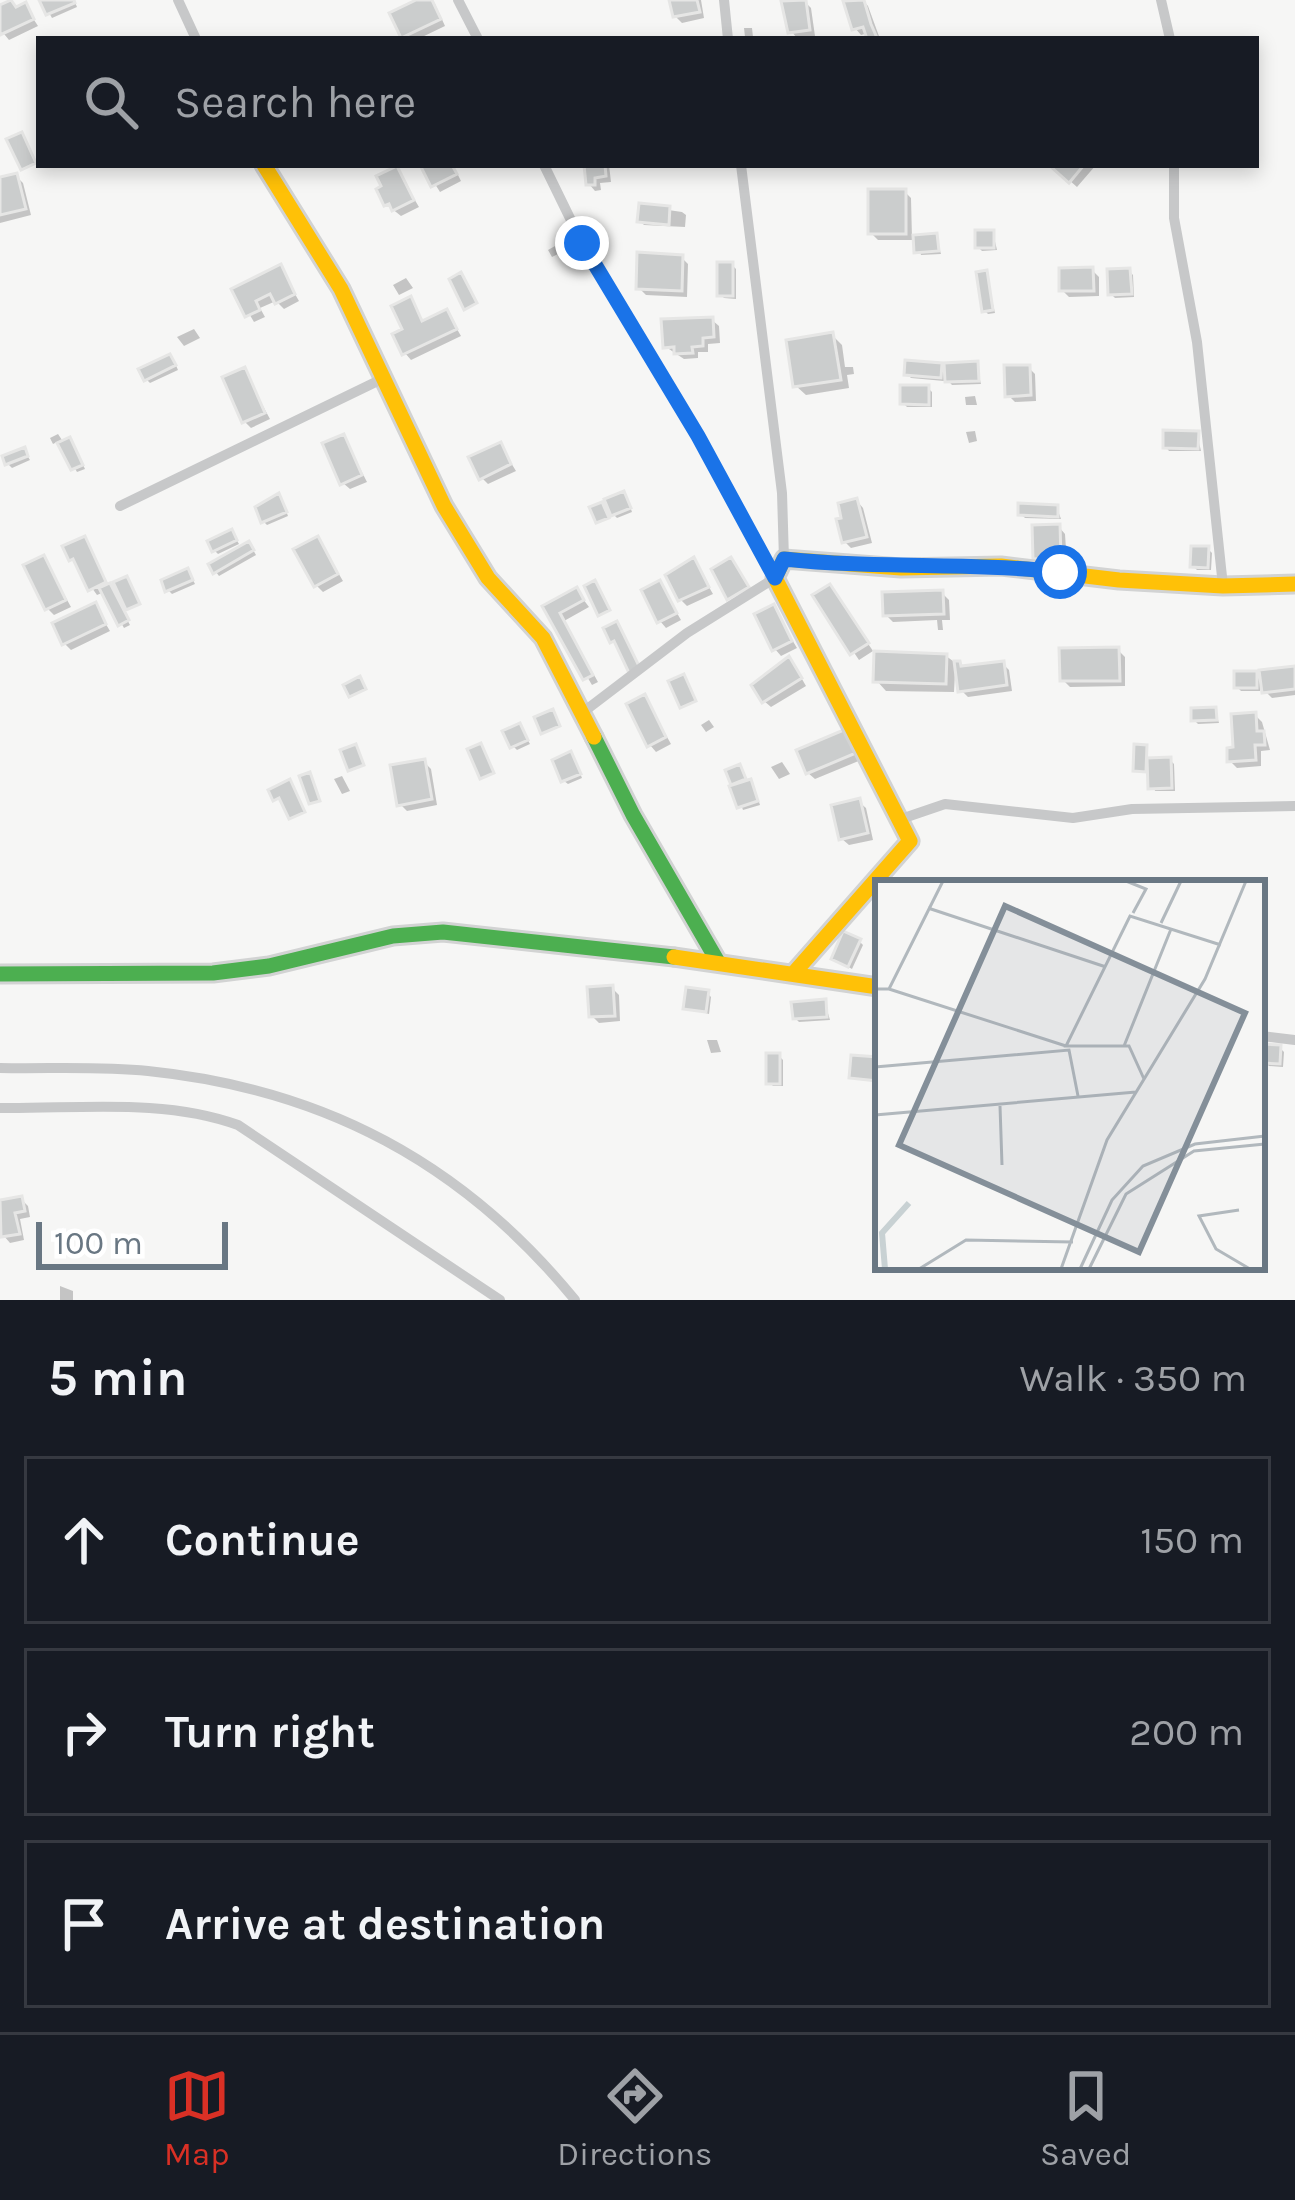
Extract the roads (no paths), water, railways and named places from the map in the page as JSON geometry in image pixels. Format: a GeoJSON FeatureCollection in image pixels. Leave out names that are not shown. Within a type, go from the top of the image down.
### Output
{"type":"FeatureCollection","features":[{"type":"Feature","properties":{"kind":"street"},"geometry":{"type":"LineString","coordinates":[[178,0],[195,36]]}},
{"type":"Feature","properties":{"kind":"street"},"geometry":{"type":"LineString","coordinates":[[458,0],[476,36]]}},
{"type":"Feature","properties":{"kind":"street"},"geometry":{"type":"LineString","coordinates":[[724,0],[728,36]]}},
{"type":"Feature","properties":{"kind":"street"},"geometry":{"type":"LineString","coordinates":[[1161,0],[1169,36]]}},
{"type":"Feature","properties":{"kind":"street"},"geometry":{"type":"LineString","coordinates":[[266,168],[331,269],[424,467],[465,542],[488,578],[543,638],[633,815],[718,962]]}},
{"type":"Feature","properties":{"kind":"street"},"geometry":{"type":"LineString","coordinates":[[545,168],[585,249],[698,436],[901,819],[910,841],[878,880]]}},
{"type":"Feature","properties":{"kind":"street"},"geometry":{"type":"LineString","coordinates":[[582,713],[688,633],[775,578],[784,559],[782,494],[742,168]]}},
{"type":"Feature","properties":{"kind":"street"},"geometry":{"type":"LineString","coordinates":[[1174,168],[1174,218],[1197,343],[1223,586]]}},
{"type":"Feature","properties":{"kind":"street"},"geometry":{"type":"LineString","coordinates":[[120,506],[384,378]]}},
{"type":"Feature","properties":{"kind":"street"},"geometry":{"type":"LineString","coordinates":[[784,559],[901,568],[1001,566],[1223,586],[1295,584]]}},
{"type":"Feature","properties":{"kind":"street"},"geometry":{"type":"LineString","coordinates":[[901,819],[945,804],[1073,818],[1132,809],[1295,806]]}},
{"type":"Feature","properties":{"kind":"street"},"geometry":{"type":"LineString","coordinates":[[793,974],[875,884]]}},
{"type":"Feature","properties":{"kind":"street"},"geometry":{"type":"LineString","coordinates":[[0,974],[212,973],[269,966],[393,936],[443,932],[718,962],[875,987]]}},
{"type":"Feature","properties":{"kind":"street"},"geometry":{"type":"LineString","coordinates":[[1265,1036],[1295,1040]]}},
{"type":"Feature","properties":{"kind":"street"},"geometry":{"type":"LineString","coordinates":[[0,1068],[143,1070],[183,1076],[255,1090],[352,1123],[400,1146],[474,1197],[524,1243],[574,1300]]}},
{"type":"Feature","properties":{"kind":"street"},"geometry":{"type":"LineString","coordinates":[[0,1108],[176,1110],[205,1113],[238,1125],[500,1300]]}}]}
